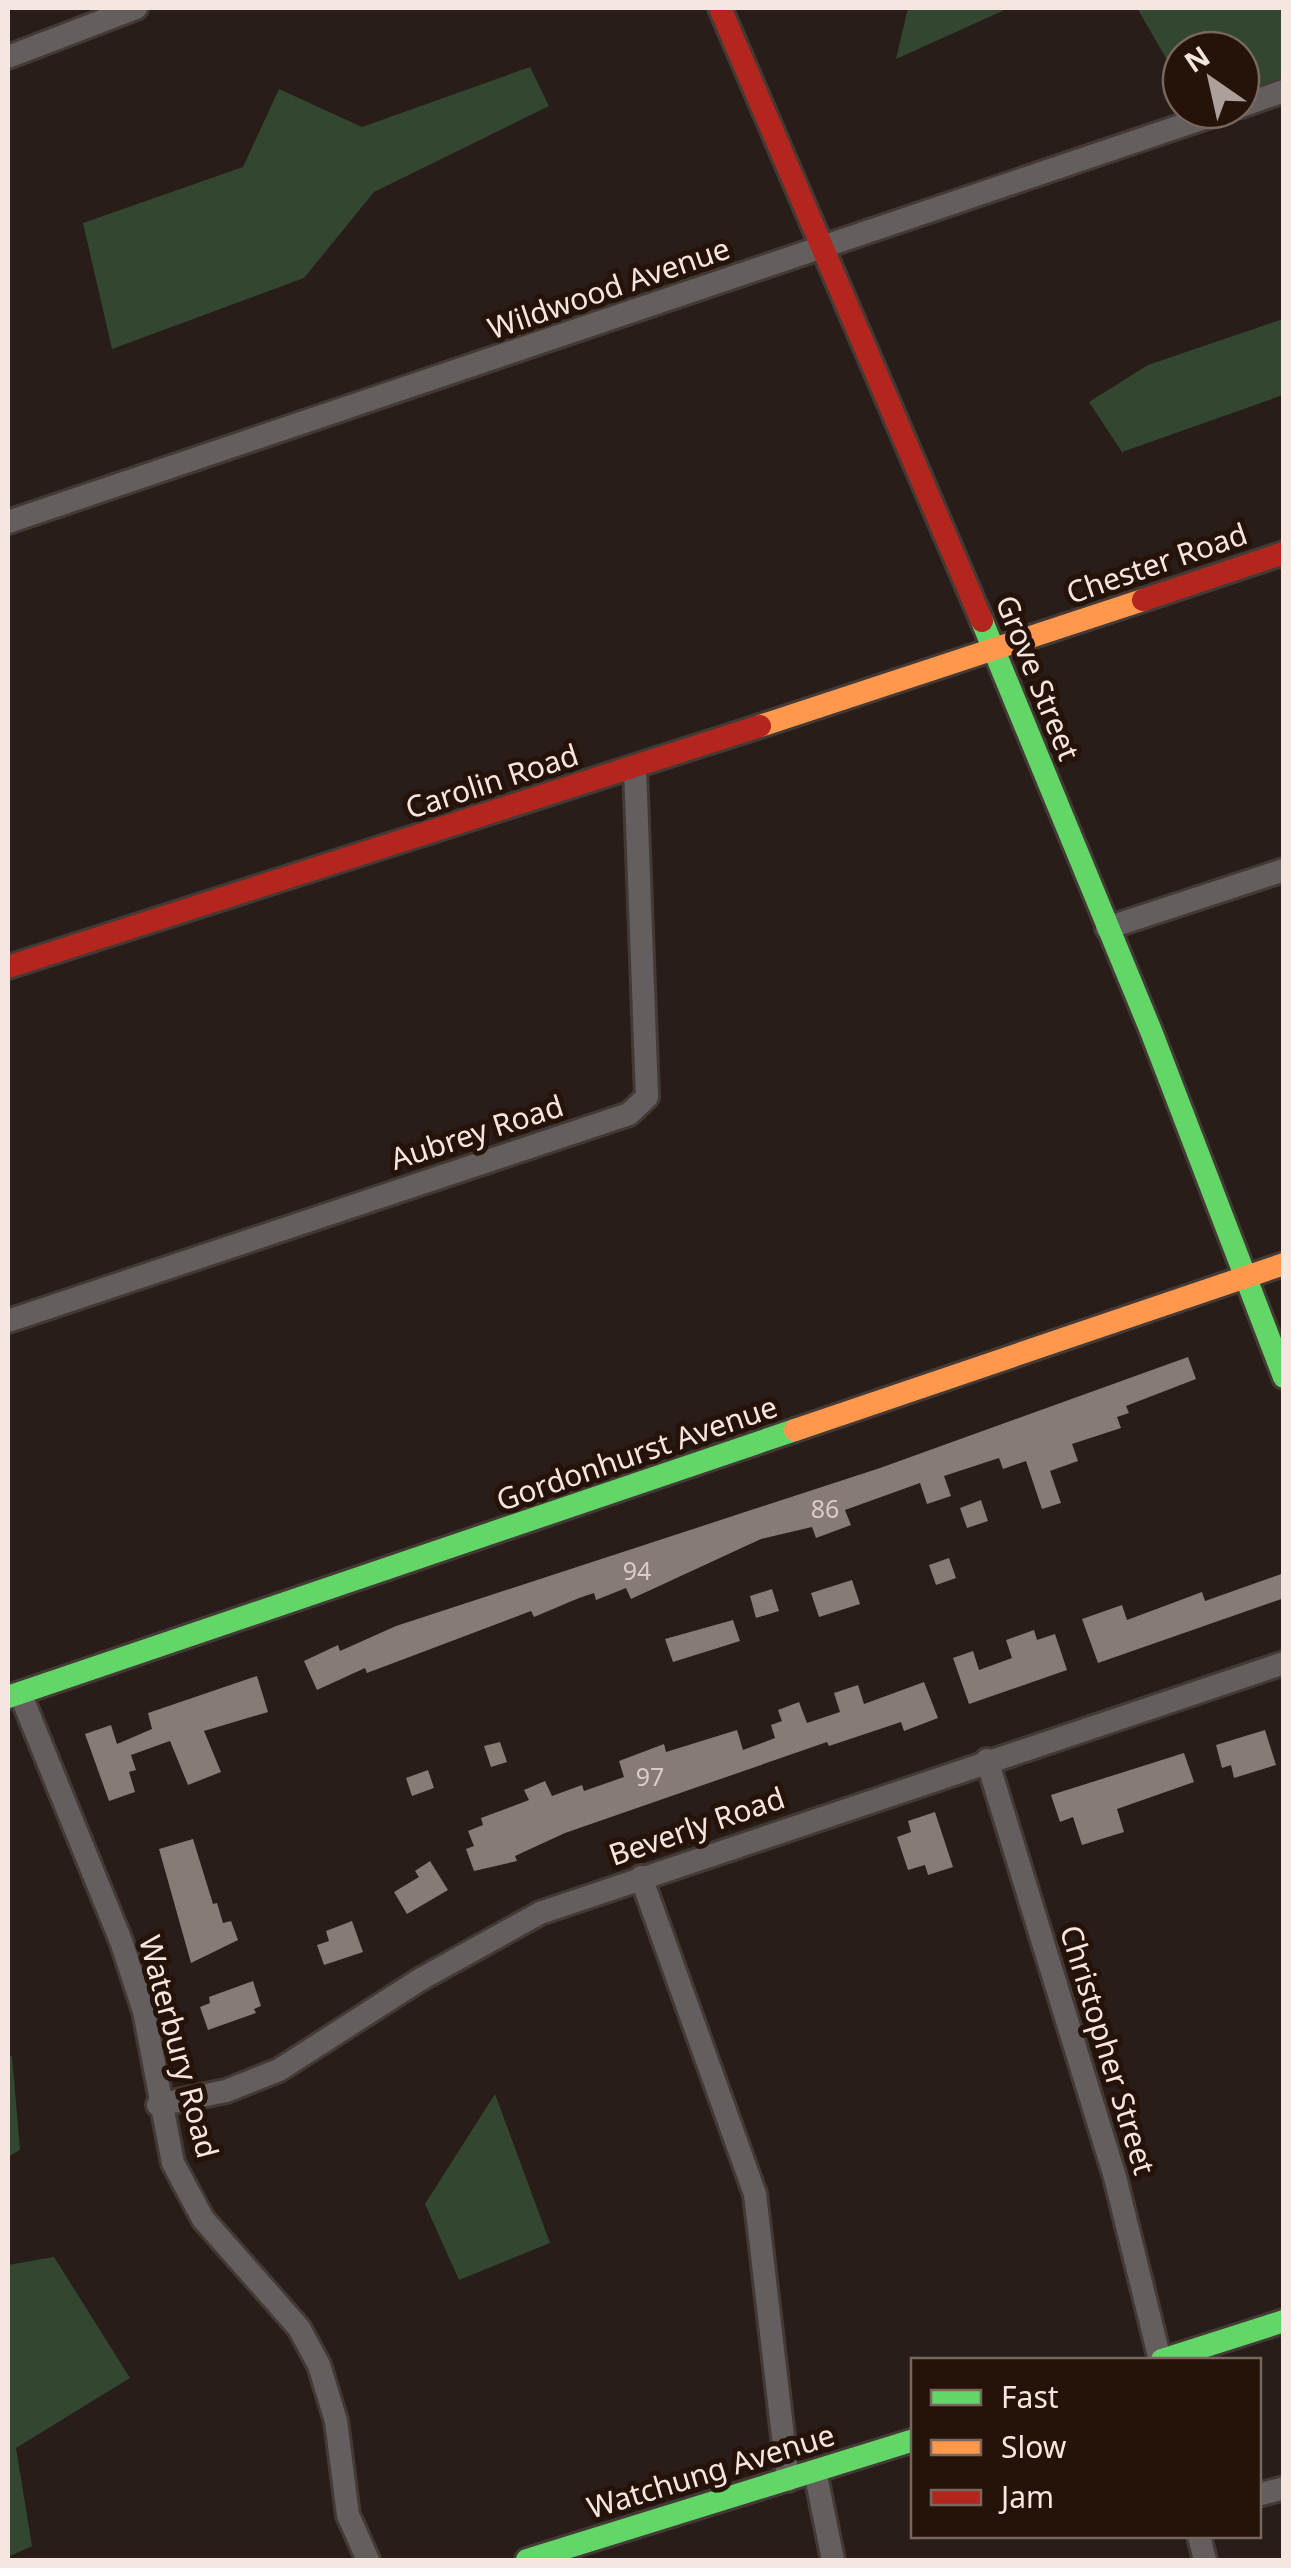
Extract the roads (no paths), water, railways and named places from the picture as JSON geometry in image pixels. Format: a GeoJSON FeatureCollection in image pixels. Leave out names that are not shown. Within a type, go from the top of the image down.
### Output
{"type":"FeatureCollection","features":[{"type":"Feature","properties":{"kind":"street"},"geometry":{"type":"LineString","coordinates":[[8,58],[136,8]]}},
{"type":"Feature","properties":{"kind":"street","name":"Grove Street"},"geometry":{"type":"LineString","coordinates":[[720,8],[993,651],[1284,1377]]}},
{"type":"Feature","properties":{"kind":"street","name":"Wildwood Avenue"},"geometry":{"type":"LineString","coordinates":[[8,522],[1169,130]]}},
{"type":"Feature","properties":{"kind":"street","name":"Chester Road"},"geometry":{"type":"LineString","coordinates":[[993,651],[1284,552]]}},
{"type":"Feature","properties":{"kind":"street","name":"Carolin Road"},"geometry":{"type":"LineString","coordinates":[[8,967],[993,651]]}},
{"type":"Feature","properties":{"kind":"street","name":"Aubrey Road"},"geometry":{"type":"LineString","coordinates":[[8,1321],[629,1114],[647,1097],[635,768]]}},
{"type":"Feature","properties":{"kind":"street"},"geometry":{"type":"LineString","coordinates":[[1107,928],[1284,870]]}},
{"type":"Feature","properties":{"kind":"street","name":"Gordonhurst Avenue"},"geometry":{"type":"LineString","coordinates":[[14,1695],[713,1461],[1284,1264]]}},
{"type":"Feature","properties":{"kind":"street","name":"Beverly Road"},"geometry":{"type":"LineString","coordinates":[[158,2105],[226,2091],[279,2070],[421,1979],[540,1913],[1284,1663]]}},
{"type":"Feature","properties":{"kind":"street","name":"Waterbury Road"},"geometry":{"type":"LineString","coordinates":[[14,1695],[121,1940],[144,2012],[158,2105],[173,2163],[203,2219],[298,2328],[319,2365],[336,2420],[348,2515],[368,2560]]}},
{"type":"Feature","properties":{"kind":"street","name":"Christopher Street"},"geometry":{"type":"LineString","coordinates":[[987,1760],[1115,2177],[1160,2358]]}},
{"type":"Feature","properties":{"kind":"street"},"geometry":{"type":"LineString","coordinates":[[641,1877],[755,2194],[788,2480]]}},
{"type":"Feature","properties":{"kind":"street"},"geometry":{"type":"LineString","coordinates":[[1167,2358],[1284,2321]]}},
{"type":"Feature","properties":{"kind":"street","name":"Watchung Avenue"},"geometry":{"type":"LineString","coordinates":[[526,2560],[911,2441]]}},
{"type":"Feature","properties":{"kind":"street"},"geometry":{"type":"LineString","coordinates":[[815,2472],[833,2560]]}}]}
